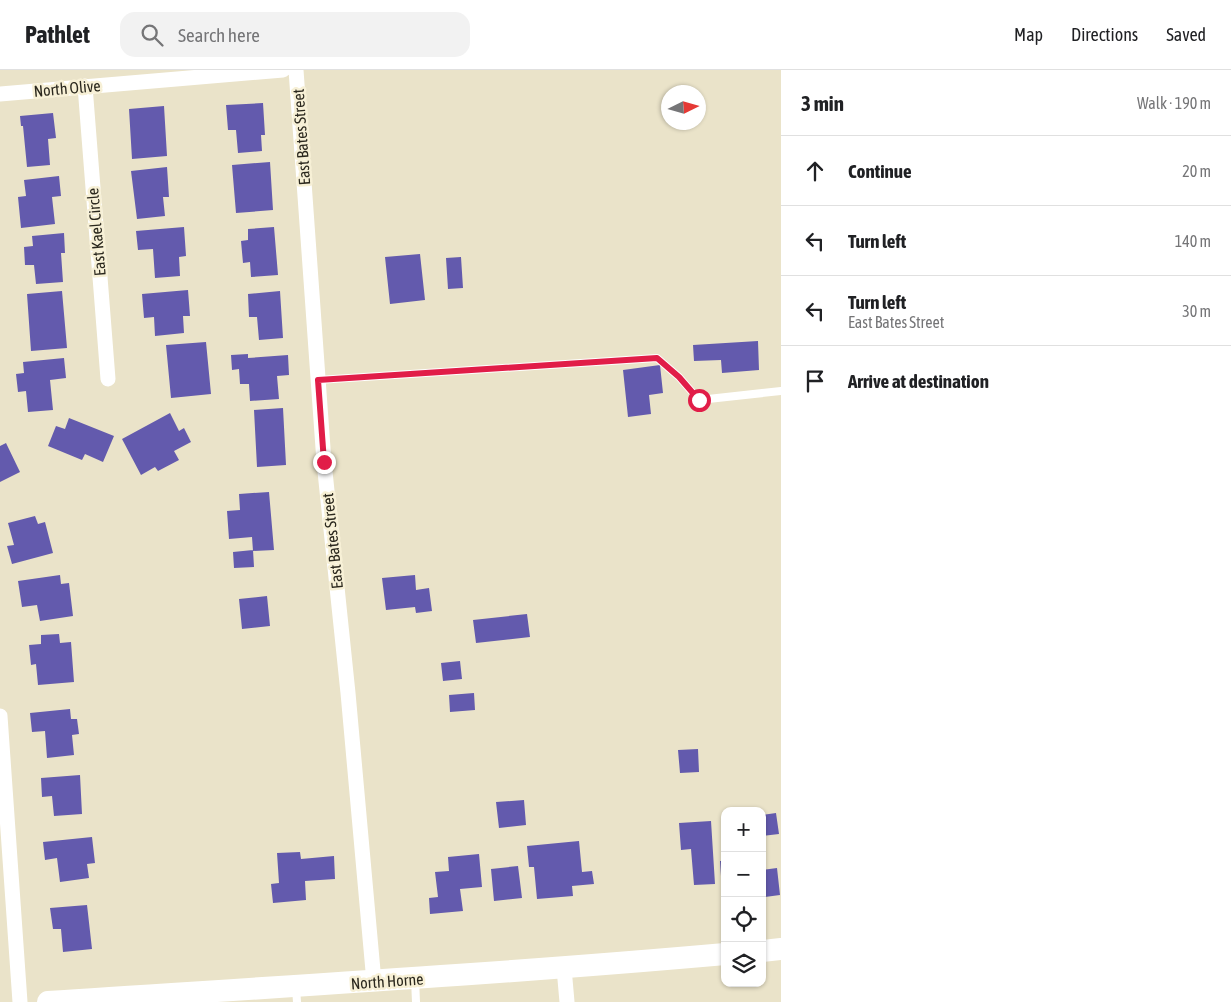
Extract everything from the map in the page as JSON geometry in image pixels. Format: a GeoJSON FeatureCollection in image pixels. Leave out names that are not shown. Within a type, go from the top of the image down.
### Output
{"type":"FeatureCollection","features":[{"type":"Feature","properties":{"kind":"street","name":"North Olive"},"geometry":{"type":"LineString","coordinates":[[0,94],[283,70]]}},
{"type":"Feature","properties":{"kind":"street","name":"East Bates Street"},"geometry":{"type":"LineString","coordinates":[[296,70],[324,462],[348,693],[374,982]]}},
{"type":"Feature","properties":{"kind":"street","name":"East Kael Circle"},"geometry":{"type":"LineString","coordinates":[[85,86],[108,378]]}},
{"type":"Feature","properties":{"kind":"street"},"geometry":{"type":"LineString","coordinates":[[0,716],[20,1002]]}},
{"type":"Feature","properties":{"kind":"street"},"geometry":{"type":"LineString","coordinates":[[766,950],[781,949]]}},
{"type":"Feature","properties":{"kind":"street","name":"North Horne"},"geometry":{"type":"LineString","coordinates":[[48,1002],[297,994],[374,982],[721,954]]}},
{"type":"Feature","properties":{"kind":"street"},"geometry":{"type":"LineString","coordinates":[[564,968],[567,1002]]}},
{"type":"Feature","properties":{"kind":"lane"},"geometry":{"type":"LineString","coordinates":[[318,380],[657,358],[679,377],[699,400],[781,391]]}},
{"type":"Feature","properties":{"kind":"lane"},"geometry":{"type":"LineString","coordinates":[[415,979],[416,1002]]}},
{"type":"Feature","properties":{"kind":"building"},"geometry":{"type":"Polygon","coordinates":[[[263,103],[265,135],[261,135],[262,151],[238,153],[236,130],[228,130],[226,105],[263,103]]]}},
{"type":"Feature","properties":{"kind":"building"},"geometry":{"type":"Polygon","coordinates":[[[164,106],[167,156],[132,159],[129,109],[164,106]]]}},
{"type":"Feature","properties":{"kind":"building"},"geometry":{"type":"Polygon","coordinates":[[[53,113],[56,138],[48,139],[50,165],[27,167],[23,126],[21,126],[20,116],[53,113]]]}},
{"type":"Feature","properties":{"kind":"building"},"geometry":{"type":"Polygon","coordinates":[[[270,162],[273,210],[236,213],[232,165],[270,162]]]}},
{"type":"Feature","properties":{"kind":"building"},"geometry":{"type":"Polygon","coordinates":[[[167,167],[169,197],[163,197],[165,216],[137,219],[131,171],[167,167]]]}},
{"type":"Feature","properties":{"kind":"building"},"geometry":{"type":"Polygon","coordinates":[[[59,176],[61,196],[52,197],[55,224],[21,228],[18,197],[26,196],[24,180],[59,176]]]}},
{"type":"Feature","properties":{"kind":"building"},"geometry":{"type":"Polygon","coordinates":[[[184,227],[186,256],[179,257],[180,276],[155,278],[153,249],[138,250],[136,231],[184,227]]]}},
{"type":"Feature","properties":{"kind":"building"},"geometry":{"type":"Polygon","coordinates":[[[274,227],[278,275],[251,277],[250,262],[243,263],[241,241],[248,240],[248,229],[274,227]]]}},
{"type":"Feature","properties":{"kind":"building"},"geometry":{"type":"Polygon","coordinates":[[[64,233],[65,253],[61,253],[63,282],[36,284],[34,265],[25,265],[24,247],[33,246],[32,236],[64,233]]]}},
{"type":"Feature","properties":{"kind":"building"},"geometry":{"type":"Polygon","coordinates":[[[420,254],[425,300],[390,304],[385,257],[420,254]]]}},
{"type":"Feature","properties":{"kind":"building"},"geometry":{"type":"Polygon","coordinates":[[[461,257],[463,288],[448,289],[446,258],[461,257]]]}},
{"type":"Feature","properties":{"kind":"building"},"geometry":{"type":"Polygon","coordinates":[[[188,290],[190,316],[183,316],[184,333],[155,336],[154,317],[144,318],[142,294],[188,290]]]}},
{"type":"Feature","properties":{"kind":"building"},"geometry":{"type":"Polygon","coordinates":[[[62,291],[67,348],[31,351],[27,294],[62,291]]]}},
{"type":"Feature","properties":{"kind":"building"},"geometry":{"type":"Polygon","coordinates":[[[280,291],[283,338],[259,340],[257,317],[249,317],[248,294],[280,291]]]}},
{"type":"Feature","properties":{"kind":"building"},"geometry":{"type":"Polygon","coordinates":[[[758,341],[759,370],[722,373],[721,360],[694,361],[693,345],[758,341]]]}},
{"type":"Feature","properties":{"kind":"building"},"geometry":{"type":"Polygon","coordinates":[[[206,342],[211,394],[171,398],[166,345],[206,342]]]}},
{"type":"Feature","properties":{"kind":"building"},"geometry":{"type":"Polygon","coordinates":[[[248,354],[248,358],[288,355],[289,375],[277,376],[279,399],[250,401],[249,384],[240,384],[239,369],[232,370],[231,355],[248,354]]]}},
{"type":"Feature","properties":{"kind":"building"},"geometry":{"type":"Polygon","coordinates":[[[64,358],[66,378],[50,380],[53,410],[28,412],[26,391],[18,392],[16,374],[24,373],[23,362],[64,358]]]}},
{"type":"Feature","properties":{"kind":"building"},"geometry":{"type":"Polygon","coordinates":[[[660,365],[663,393],[649,395],[651,414],[628,417],[623,370],[660,365]]]}},
{"type":"Feature","properties":{"kind":"building"},"geometry":{"type":"Polygon","coordinates":[[[283,408],[286,465],[257,467],[254,410],[283,408]]]}},
{"type":"Feature","properties":{"kind":"building"},"geometry":{"type":"Polygon","coordinates":[[[170,413],[179,431],[184,428],[191,442],[174,451],[179,460],[158,471],[155,467],[141,475],[122,439],[170,413]]]}},
{"type":"Feature","properties":{"kind":"building"},"geometry":{"type":"Polygon","coordinates":[[[69,418],[114,436],[103,462],[85,454],[82,460],[48,446],[56,426],[65,429],[69,418]]]}},
{"type":"Feature","properties":{"kind":"building"},"geometry":{"type":"Polygon","coordinates":[[[6,443],[20,472],[0,482],[0,446],[6,443]]]}},
{"type":"Feature","properties":{"kind":"building"},"geometry":{"type":"Polygon","coordinates":[[[269,492],[274,550],[253,551],[252,537],[229,539],[227,511],[240,510],[239,494],[269,492]]]}},
{"type":"Feature","properties":{"kind":"building"},"geometry":{"type":"Polygon","coordinates":[[[35,516],[38,524],[45,522],[53,553],[12,564],[7,546],[14,545],[8,523],[35,516]]]}},
{"type":"Feature","properties":{"kind":"building"},"geometry":{"type":"Polygon","coordinates":[[[253,550],[254,567],[234,568],[233,552],[253,550]]]}},
{"type":"Feature","properties":{"kind":"building"},"geometry":{"type":"Polygon","coordinates":[[[60,575],[61,584],[69,583],[73,616],[40,621],[37,605],[22,607],[18,581],[60,575]]]}},
{"type":"Feature","properties":{"kind":"building"},"geometry":{"type":"Polygon","coordinates":[[[415,575],[416,590],[429,588],[432,611],[416,613],[415,607],[386,610],[382,578],[415,575]]]}},
{"type":"Feature","properties":{"kind":"building"},"geometry":{"type":"Polygon","coordinates":[[[267,596],[270,626],[242,629],[239,599],[267,596]]]}},
{"type":"Feature","properties":{"kind":"building"},"geometry":{"type":"Polygon","coordinates":[[[527,614],[530,637],[476,643],[473,620],[527,614]]]}},
{"type":"Feature","properties":{"kind":"building"},"geometry":{"type":"Polygon","coordinates":[[[59,634],[60,643],[71,642],[74,682],[38,685],[36,664],[31,665],[29,645],[41,644],[41,635],[59,634]]]}},
{"type":"Feature","properties":{"kind":"building"},"geometry":{"type":"Polygon","coordinates":[[[460,661],[462,679],[443,681],[441,663],[460,661]]]}},
{"type":"Feature","properties":{"kind":"building"},"geometry":{"type":"Polygon","coordinates":[[[474,693],[475,710],[450,712],[449,695],[474,693]]]}},
{"type":"Feature","properties":{"kind":"building"},"geometry":{"type":"Polygon","coordinates":[[[70,709],[71,719],[77,719],[79,734],[72,735],[74,755],[47,758],[45,731],[32,732],[30,713],[70,709]]]}},
{"type":"Feature","properties":{"kind":"building"},"geometry":{"type":"Polygon","coordinates":[[[698,749],[699,772],[680,773],[678,750],[698,749]]]}},
{"type":"Feature","properties":{"kind":"building"},"geometry":{"type":"Polygon","coordinates":[[[80,775],[82,814],[54,816],[52,796],[42,797],[41,778],[80,775]]]}},
{"type":"Feature","properties":{"kind":"building"},"geometry":{"type":"Polygon","coordinates":[[[524,800],[526,825],[499,828],[496,802],[524,800]]]}},
{"type":"Feature","properties":{"kind":"building"},"geometry":{"type":"Polygon","coordinates":[[[776,813],[779,834],[766,836],[766,814],[776,813]]]}},
{"type":"Feature","properties":{"kind":"building"},"geometry":{"type":"Polygon","coordinates":[[[711,821],[715,884],[694,885],[691,849],[681,850],[679,823],[711,821]]]}},
{"type":"Feature","properties":{"kind":"building"},"geometry":{"type":"Polygon","coordinates":[[[92,837],[95,863],[87,864],[89,878],[60,882],[57,858],[45,860],[43,842],[92,837]]]}},
{"type":"Feature","properties":{"kind":"building"},"geometry":{"type":"Polygon","coordinates":[[[579,841],[582,872],[592,871],[594,884],[572,886],[573,896],[537,899],[534,867],[529,867],[527,846],[579,841]]]}},
{"type":"Feature","properties":{"kind":"building"},"geometry":{"type":"Polygon","coordinates":[[[300,852],[301,859],[334,856],[335,879],[305,881],[306,900],[273,903],[271,884],[279,883],[277,853],[300,852]]]}},
{"type":"Feature","properties":{"kind":"building"},"geometry":{"type":"Polygon","coordinates":[[[479,854],[482,887],[460,889],[463,911],[430,914],[429,898],[438,897],[435,872],[449,871],[448,857],[479,854]]]}},
{"type":"Feature","properties":{"kind":"building"},"geometry":{"type":"Polygon","coordinates":[[[518,866],[522,898],[494,901],[491,869],[518,866]]]}},
{"type":"Feature","properties":{"kind":"building"},"geometry":{"type":"Polygon","coordinates":[[[777,868],[780,895],[766,897],[766,869],[777,868]]]}},
{"type":"Feature","properties":{"kind":"building"},"geometry":{"type":"Polygon","coordinates":[[[87,905],[92,949],[63,952],[61,929],[53,929],[50,908],[87,905]]]}},
{"type":"Feature","properties":{"kind":"route"},"geometry":{"type":"LineString","coordinates":[[324,462],[318,380],[657,358],[679,377],[699,400]]}}]}
